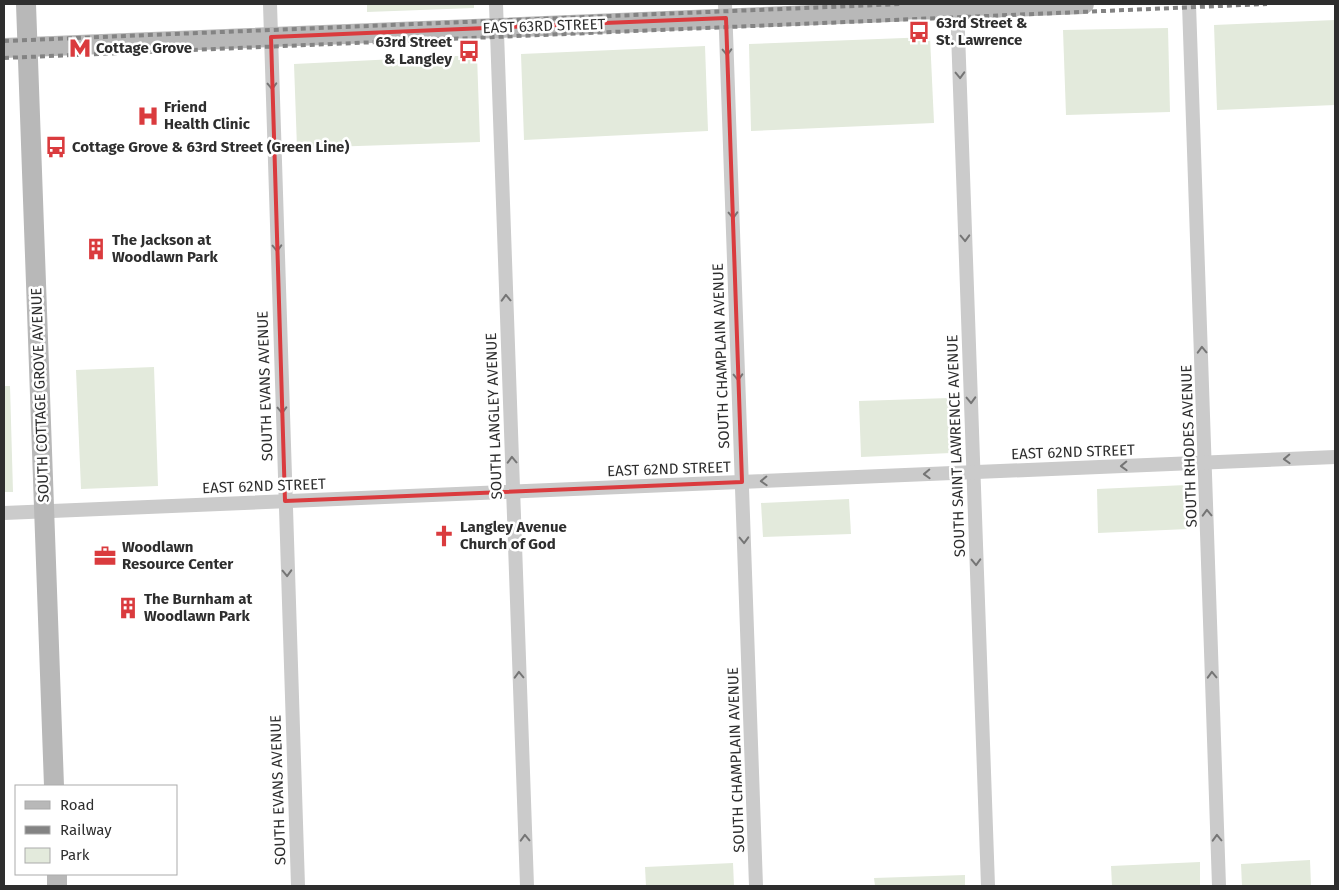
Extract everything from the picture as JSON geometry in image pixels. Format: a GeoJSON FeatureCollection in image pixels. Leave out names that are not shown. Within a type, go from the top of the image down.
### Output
{"type":"FeatureCollection","features":[{"type":"Feature","properties":{"kind":"main road","name":"SOUTH COTTAGE GROVE AVENUE"},"geometry":{"type":"LineString","coordinates":[[26,4],[54,785]]}},
{"type":"Feature","properties":{"kind":"main road","name":"EAST 63RD STREET"},"geometry":{"type":"LineString","coordinates":[[4,48],[497,28],[726,11],[1084,4]]}},
{"type":"Feature","properties":{"kind":"street","name":"SOUTH EVANS AVENUE"},"geometry":{"type":"LineString","coordinates":[[270,4],[298,886]]}},
{"type":"Feature","properties":{"kind":"street","name":"SOUTH LANGLEY AVENUE"},"geometry":{"type":"LineString","coordinates":[[496,4],[527,886]]}},
{"type":"Feature","properties":{"kind":"street","name":"SOUTH RHODES AVENUE"},"geometry":{"type":"LineString","coordinates":[[1189,4],[1219,886]]}},
{"type":"Feature","properties":{"kind":"street","name":"SOUTH SAINT LAWRENCE AVENUE"},"geometry":{"type":"LineString","coordinates":[[957,6],[988,886]]}},
{"type":"Feature","properties":{"kind":"street","name":"SOUTH CHAMPLAIN AVENUE"},"geometry":{"type":"LineString","coordinates":[[726,11],[756,886]]}},
{"type":"Feature","properties":{"kind":"street","name":"EAST 62ND STREET"},"geometry":{"type":"LineString","coordinates":[[4,513],[1335,457]]}},
{"type":"Feature","properties":{"kind":"highlighted area"},"geometry":{"type":"Polygon","coordinates":[[[726,18],[742,482],[285,501],[271,37],[726,18]]]}},
{"type":"Feature","properties":{"kind":"green space"},"geometry":{"type":"Polygon","coordinates":[[[367,4],[474,4],[474,8],[367,12],[367,4]]]}},
{"type":"Feature","properties":{"kind":"green space"},"geometry":{"type":"Polygon","coordinates":[[[1335,20],[1335,105],[1217,110],[1214,25],[1335,20]]]}},
{"type":"Feature","properties":{"kind":"green space"},"geometry":{"type":"Polygon","coordinates":[[[1168,28],[1170,112],[1066,115],[1063,30],[1168,28]]]}},
{"type":"Feature","properties":{"kind":"green space"},"geometry":{"type":"Polygon","coordinates":[[[930,37],[934,123],[751,131],[749,44],[930,37]]]}},
{"type":"Feature","properties":{"kind":"green space"},"geometry":{"type":"Polygon","coordinates":[[[705,46],[708,131],[524,140],[521,54],[705,46]]]}},
{"type":"Feature","properties":{"kind":"green space"},"geometry":{"type":"Polygon","coordinates":[[[477,55],[480,142],[297,148],[294,64],[477,55]]]}},
{"type":"Feature","properties":{"kind":"green space"},"geometry":{"type":"Polygon","coordinates":[[[154,367],[158,486],[81,489],[76,370],[154,367]]]}},
{"type":"Feature","properties":{"kind":"green space"},"geometry":{"type":"Polygon","coordinates":[[[4,386],[10,386],[13,492],[4,492],[4,386]]]}},
{"type":"Feature","properties":{"kind":"green space"},"geometry":{"type":"Polygon","coordinates":[[[949,398],[951,453],[861,457],[859,401],[949,398]]]}},
{"type":"Feature","properties":{"kind":"green space"},"geometry":{"type":"Polygon","coordinates":[[[1186,485],[1188,529],[1098,533],[1097,489],[1186,485]]]}},
{"type":"Feature","properties":{"kind":"green space"},"geometry":{"type":"Polygon","coordinates":[[[849,499],[851,534],[763,537],[761,503],[849,499]]]}},
{"type":"Feature","properties":{"kind":"green space"},"geometry":{"type":"Polygon","coordinates":[[[1310,860],[1311,886],[1242,886],[1241,864],[1310,860]]]}},
{"type":"Feature","properties":{"kind":"green space"},"geometry":{"type":"Polygon","coordinates":[[[1200,862],[1200,886],[1112,886],[1111,866],[1200,862]]]}},
{"type":"Feature","properties":{"kind":"green space"},"geometry":{"type":"Polygon","coordinates":[[[733,863],[734,886],[646,886],[645,867],[733,863]]]}},
{"type":"Feature","properties":{"kind":"green space"},"geometry":{"type":"Polygon","coordinates":[[[965,875],[965,886],[875,886],[874,878],[965,875]]]}},
{"type":"Feature","properties":{"kind":"railway"},"geometry":{"type":"LineString","coordinates":[[4,41],[902,4]]}},
{"type":"Feature","properties":{"kind":"railway"},"geometry":{"type":"LineString","coordinates":[[4,58],[1267,4]]}},
{"type":"Feature","properties":{"kind":"place","name":"63rd Street & St. Lawrence"},"geometry":{"type":"Point","coordinates":[919,32]}},
{"type":"Feature","properties":{"kind":"place","name":"Cottage Grove"},"geometry":{"type":"Point","coordinates":[80,48]}},
{"type":"Feature","properties":{"kind":"place","name":"63rd Street & Langley"},"geometry":{"type":"Point","coordinates":[469,51]}},
{"type":"Feature","properties":{"kind":"place","name":"Friend Health Clinic"},"geometry":{"type":"Point","coordinates":[148,116]}},
{"type":"Feature","properties":{"kind":"place","name":"Cottage Grove & 63rd Street (Green Line)"},"geometry":{"type":"Point","coordinates":[56,147]}},
{"type":"Feature","properties":{"kind":"place","name":"The Jackson at Woodlawn Park"},"geometry":{"type":"Point","coordinates":[96,249]}},
{"type":"Feature","properties":{"kind":"place","name":"Langley Avenue Church of God"},"geometry":{"type":"Point","coordinates":[444,536]}},
{"type":"Feature","properties":{"kind":"place","name":"Woodlawn Resource Center"},"geometry":{"type":"Point","coordinates":[105,556]}},
{"type":"Feature","properties":{"kind":"place","name":"The Burnham at Woodlawn Park"},"geometry":{"type":"Point","coordinates":[128,608]}}]}
